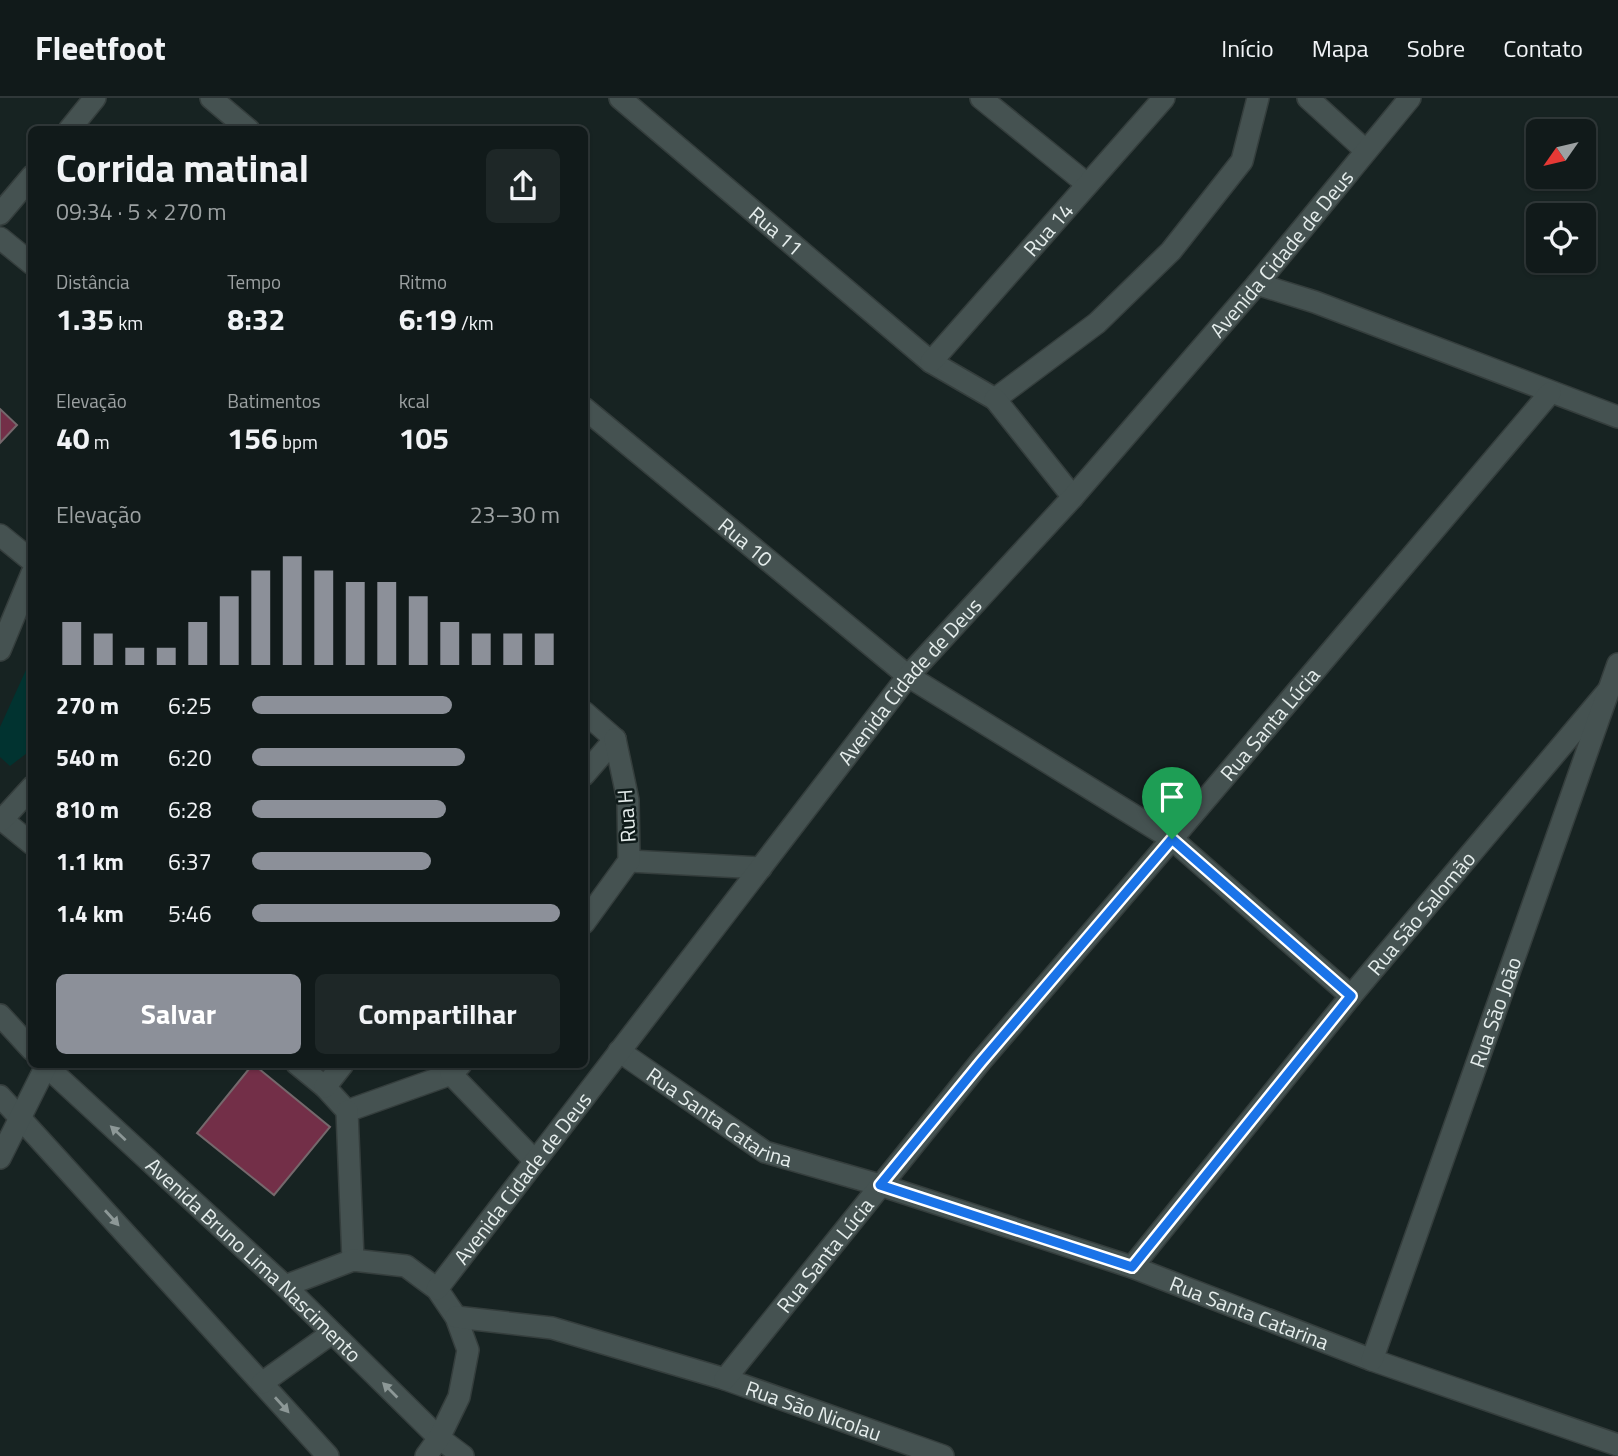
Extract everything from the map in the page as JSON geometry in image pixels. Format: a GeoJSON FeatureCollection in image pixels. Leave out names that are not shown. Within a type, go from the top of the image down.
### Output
{"type":"FeatureCollection","features":[{"type":"Feature","properties":{"kind":"street"},"geometry":{"type":"LineString","coordinates":[[72,126],[95,98]]}},
{"type":"Feature","properties":{"kind":"street"},"geometry":{"type":"LineString","coordinates":[[211,98],[243,126]]}},
{"type":"Feature","properties":{"kind":"street","name":"Rua 11"},"geometry":{"type":"LineString","coordinates":[[620,98],[931,362],[995,399]]}},
{"type":"Feature","properties":{"kind":"street"},"geometry":{"type":"LineString","coordinates":[[981,98],[1087,184]]}},
{"type":"Feature","properties":{"kind":"street","name":"Rua 14"},"geometry":{"type":"LineString","coordinates":[[931,362],[1164,98]]}},
{"type":"Feature","properties":{"kind":"street"},"geometry":{"type":"LineString","coordinates":[[1073,497],[995,399],[1097,323],[1171,251],[1242,161],[1258,98]]}},
{"type":"Feature","properties":{"kind":"street"},"geometry":{"type":"LineString","coordinates":[[1308,98],[1365,150]]}},
{"type":"Feature","properties":{"kind":"street","name":"Avenida Cidade de Deus"},"geometry":{"type":"LineString","coordinates":[[437,1289],[908,676],[1073,497],[1257,284],[1410,98]]}},
{"type":"Feature","properties":{"kind":"street"},"geometry":{"type":"LineString","coordinates":[[0,214],[28,181]]}},
{"type":"Feature","properties":{"kind":"street"},"geometry":{"type":"LineString","coordinates":[[0,238],[28,261]]}},
{"type":"Feature","properties":{"kind":"street"},"geometry":{"type":"LineString","coordinates":[[1257,284],[1315,302],[1618,417]]}},
{"type":"Feature","properties":{"kind":"street","name":"Rua Santa Lúcia"},"geometry":{"type":"LineString","coordinates":[[725,1380],[981,1062],[1550,393]]}},
{"type":"Feature","properties":{"kind":"street","name":"Rua 10"},"geometry":{"type":"LineString","coordinates":[[588,411],[908,676],[1172,839],[1351,996]]}},
{"type":"Feature","properties":{"kind":"street"},"geometry":{"type":"LineString","coordinates":[[0,535],[28,558]]}},
{"type":"Feature","properties":{"kind":"street"},"geometry":{"type":"LineString","coordinates":[[0,650],[28,583]]}},
{"type":"Feature","properties":{"kind":"street","name":"Rua São João"},"geometry":{"type":"LineString","coordinates":[[1373,1360],[1618,664]]}},
{"type":"Feature","properties":{"kind":"street","name":"Rua São Salomão"},"geometry":{"type":"LineString","coordinates":[[1132,1267],[1351,996],[1607,692]]}},
{"type":"Feature","properties":{"kind":"street"},"geometry":{"type":"LineString","coordinates":[[588,715],[615,739],[588,770]]}},
{"type":"Feature","properties":{"kind":"street","name":"Rua H"},"geometry":{"type":"LineString","coordinates":[[588,917],[629,861],[628,800],[615,739]]}},
{"type":"Feature","properties":{"kind":"street"},"geometry":{"type":"LineString","coordinates":[[28,791],[1,819],[28,841]]}},
{"type":"Feature","properties":{"kind":"street"},"geometry":{"type":"LineString","coordinates":[[629,861],[761,868]]}},
{"type":"Feature","properties":{"kind":"street","name":"Avenida Bruno Lima Nascimento"},"geometry":{"type":"LineString","coordinates":[[0,1015],[28,1046]]}},
{"type":"Feature","properties":{"kind":"street","name":"Rua Santa Catarina"},"geometry":{"type":"LineString","coordinates":[[619,1051],[765,1152],[880,1185],[1132,1267],[1373,1360],[1618,1445]]}},
{"type":"Feature","properties":{"kind":"street"},"geometry":{"type":"LineString","coordinates":[[0,1158],[21,1118],[37,1068]]}},
{"type":"Feature","properties":{"kind":"street","name":"Avenida Bruno Lima Nascimento"},"geometry":{"type":"LineString","coordinates":[[49,1068],[285,1286],[439,1438],[463,1456]]}},
{"type":"Feature","properties":{"kind":"street"},"geometry":{"type":"LineString","coordinates":[[302,1068],[325,1087],[347,1111],[353,1260]]}},
{"type":"Feature","properties":{"kind":"street"},"geometry":{"type":"LineString","coordinates":[[325,1087],[340,1068]]}},
{"type":"Feature","properties":{"kind":"street"},"geometry":{"type":"LineString","coordinates":[[347,1111],[456,1069],[535,1161]]}},
{"type":"Feature","properties":{"kind":"street"},"geometry":{"type":"LineString","coordinates":[[0,1096],[328,1456]]}},
{"type":"Feature","properties":{"kind":"street"},"geometry":{"type":"LineString","coordinates":[[285,1286],[353,1260],[406,1266],[437,1289],[456,1317],[468,1350],[459,1397],[439,1438],[426,1456]]}},
{"type":"Feature","properties":{"kind":"street","name":"Rua São Nicolau"},"geometry":{"type":"LineString","coordinates":[[456,1317],[552,1328],[725,1380],[943,1456]]}},
{"type":"Feature","properties":{"kind":"street"},"geometry":{"type":"LineString","coordinates":[[262,1383],[332,1333]]}},
{"type":"Feature","properties":{"kind":"shaded area"},"geometry":{"type":"Polygon","coordinates":[[[28,666],[28,752],[10,766],[0,757],[0,727],[28,666]]]}},
{"type":"Feature","properties":{"kind":"building"},"geometry":{"type":"Polygon","coordinates":[[[0,409],[17,425],[0,443],[0,409]]]}},
{"type":"Feature","properties":{"kind":"building"},"geometry":{"type":"Polygon","coordinates":[[[250,1068],[258,1068],[330,1127],[274,1195],[197,1133],[250,1068]]]}},
{"type":"Feature","properties":{"kind":"route"},"geometry":{"type":"LineString","coordinates":[[1172,839],[1351,996],[1132,1267],[880,1185],[981,1062],[1172,839]]}}]}
